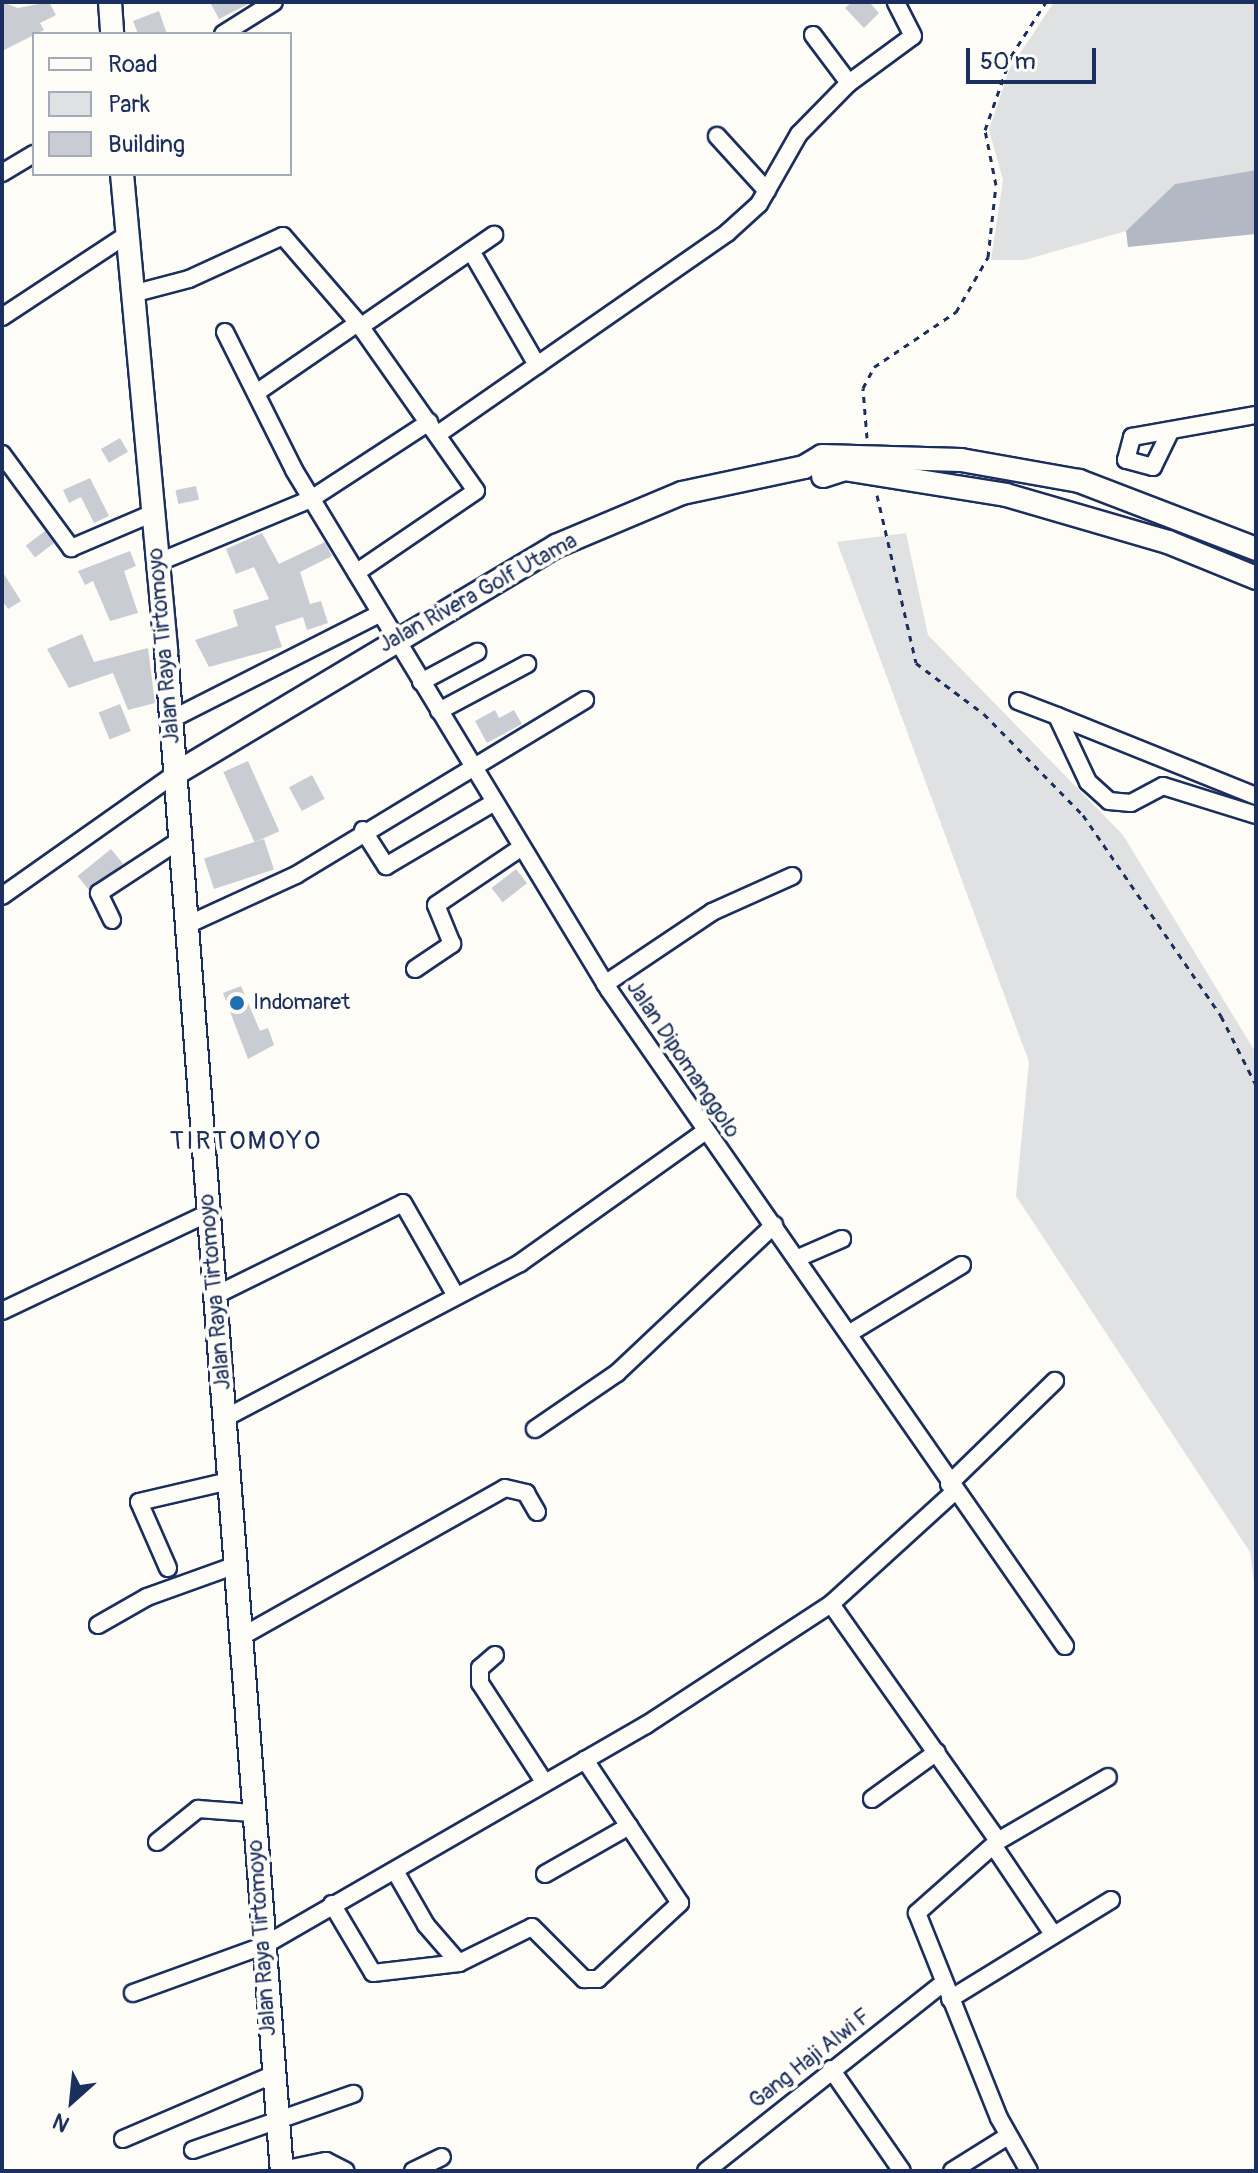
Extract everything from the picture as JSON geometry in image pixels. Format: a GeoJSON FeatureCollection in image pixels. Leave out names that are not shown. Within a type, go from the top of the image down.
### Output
{"type":"FeatureCollection","features":[{"type":"Feature","properties":{"kind":"street"},"geometry":{"type":"LineString","coordinates":[[110,2],[112,32]]}},
{"type":"Feature","properties":{"kind":"street"},"geometry":{"type":"LineString","coordinates":[[226,32],[274,2]]}},
{"type":"Feature","properties":{"kind":"street"},"geometry":{"type":"LineString","coordinates":[[159,562],[311,499],[537,365],[727,233],[767,191],[799,134],[849,83],[913,36],[896,2]]}},
{"type":"Feature","properties":{"kind":"street"},"geometry":{"type":"LineString","coordinates":[[813,35],[849,83]]}},
{"type":"Feature","properties":{"kind":"street"},"geometry":{"type":"LineString","coordinates":[[717,136],[767,191]]}},
{"type":"Feature","properties":{"kind":"street"},"geometry":{"type":"LineString","coordinates":[[2,173],[32,155]]}},
{"type":"Feature","properties":{"kind":"street","name":"Jalan Raya Tirtomoyo"},"geometry":{"type":"LineString","coordinates":[[122,176],[159,562],[216,1295],[233,1566],[282,2170]]}},
{"type":"Feature","properties":{"kind":"street"},"geometry":{"type":"LineString","coordinates":[[2,317],[128,234]]}},
{"type":"Feature","properties":{"kind":"street"},"geometry":{"type":"LineString","coordinates":[[256,393],[494,235]]}},
{"type":"Feature","properties":{"kind":"street"},"geometry":{"type":"LineString","coordinates":[[132,294],[189,279],[283,236],[359,325],[476,491],[356,573]]}},
{"type":"Feature","properties":{"kind":"street"},"geometry":{"type":"LineString","coordinates":[[471,251],[537,365]]}},
{"type":"Feature","properties":{"kind":"street","name":"Jalan Dipomanggolo"},"geometry":{"type":"LineString","coordinates":[[225,332],[311,499],[519,849],[605,984],[850,1333],[952,1488],[1065,1646]]}},
{"type":"Feature","properties":{"kind":"street"},"geometry":{"type":"LineString","coordinates":[[1170,432],[1256,415]]}},
{"type":"Feature","properties":{"kind":"street"},"geometry":{"type":"LineString","coordinates":[[2,454],[71,548],[153,513]]}},
{"type":"Feature","properties":{"kind":"street","name":"Jalan Rivera Golf Utama"},"geometry":{"type":"LineString","coordinates":[[175,774],[395,638],[614,520],[682,493],[869,454],[1011,468],[1079,481],[1256,549]]}},
{"type":"Feature","properties":{"kind":"street","name":"Jalan Rivera Golf Utama"},"geometry":{"type":"LineString","coordinates":[[802,469],[986,477],[1011,468]]}},
{"type":"Feature","properties":{"kind":"street","name":"Jalan Rivera Golf Utama"},"geometry":{"type":"LineString","coordinates":[[802,469],[876,486],[952,497],[1006,495]]}},
{"type":"Feature","properties":{"kind":"street","name":"Jalan Rivera Golf Utama"},"geometry":{"type":"LineString","coordinates":[[802,469],[844,469],[1006,495],[1071,510],[1256,578]]}},
{"type":"Feature","properties":{"kind":"street"},"geometry":{"type":"LineString","coordinates":[[1071,510],[1079,481]]}},
{"type":"Feature","properties":{"kind":"street"},"geometry":{"type":"LineString","coordinates":[[170,720],[379,614]]}},
{"type":"Feature","properties":{"kind":"street"},"geometry":{"type":"LineString","coordinates":[[421,682],[477,652]]}},
{"type":"Feature","properties":{"kind":"street"},"geometry":{"type":"LineString","coordinates":[[439,711],[527,664]]}},
{"type":"Feature","properties":{"kind":"street"},"geometry":{"type":"LineString","coordinates":[[185,926],[296,875],[471,764],[585,700]]}},
{"type":"Feature","properties":{"kind":"street"},"geometry":{"type":"LineString","coordinates":[[1018,701],[1256,796]]}},
{"type":"Feature","properties":{"kind":"street"},"geometry":{"type":"LineString","coordinates":[[1057,716],[1088,782],[1109,801],[1131,803],[1163,786],[1256,815]]}},
{"type":"Feature","properties":{"kind":"street"},"geometry":{"type":"LineString","coordinates":[[2,896],[175,774]]}},
{"type":"Feature","properties":{"kind":"street"},"geometry":{"type":"LineString","coordinates":[[363,830],[386,866],[493,803]]}},
{"type":"Feature","properties":{"kind":"street"},"geometry":{"type":"LineString","coordinates":[[112,920],[99,893],[180,840]]}},
{"type":"Feature","properties":{"kind":"street"},"geometry":{"type":"LineString","coordinates":[[415,969],[452,944],[436,905],[519,849]]}},
{"type":"Feature","properties":{"kind":"street"},"geometry":{"type":"LineString","coordinates":[[605,984],[712,912],[792,876]]}},
{"type":"Feature","properties":{"kind":"street"},"geometry":{"type":"LineString","coordinates":[[225,1418],[570,1233],[706,1131]]}},
{"type":"Feature","properties":{"kind":"street"},"geometry":{"type":"LineString","coordinates":[[216,1295],[403,1203],[456,1296]]}},
{"type":"Feature","properties":{"kind":"street"},"geometry":{"type":"LineString","coordinates":[[2,1311],[208,1213]]}},
{"type":"Feature","properties":{"kind":"street"},"geometry":{"type":"LineString","coordinates":[[535,1429],[617,1373],[774,1225]]}},
{"type":"Feature","properties":{"kind":"street"},"geometry":{"type":"LineString","coordinates":[[798,1258],[842,1239]]}},
{"type":"Feature","properties":{"kind":"street"},"geometry":{"type":"LineString","coordinates":[[850,1333],[962,1265]]}},
{"type":"Feature","properties":{"kind":"street"},"geometry":{"type":"LineString","coordinates":[[133,1993],[263,1946],[585,1760],[831,1604],[952,1488],[1055,1381]]}},
{"type":"Feature","properties":{"kind":"street"},"geometry":{"type":"LineString","coordinates":[[168,1568],[139,1502],[229,1481]]}},
{"type":"Feature","properties":{"kind":"street"},"geometry":{"type":"LineString","coordinates":[[239,1638],[505,1488],[526,1493],[537,1512]]}},
{"type":"Feature","properties":{"kind":"street"},"geometry":{"type":"LineString","coordinates":[[98,1625],[147,1597],[233,1566]]}},
{"type":"Feature","properties":{"kind":"street"},"geometry":{"type":"LineString","coordinates":[[831,1604],[937,1752],[1053,1934]]}},
{"type":"Feature","properties":{"kind":"street"},"geometry":{"type":"LineString","coordinates":[[495,1655],[480,1668],[480,1683],[545,1783]]}},
{"type":"Feature","properties":{"kind":"street"},"geometry":{"type":"LineString","coordinates":[[872,1799],[937,1752]]}},
{"type":"Feature","properties":{"kind":"street"},"geometry":{"type":"LineString","coordinates":[[332,1904],[373,1973],[459,1963],[532,1927],[584,1979],[598,1979],[680,1903],[585,1760]]}},
{"type":"Feature","properties":{"kind":"street"},"geometry":{"type":"LineString","coordinates":[[1029,2171],[1008,2136],[946,1991],[917,1913],[997,1845],[1108,1777]]}},
{"type":"Feature","properties":{"kind":"street"},"geometry":{"type":"LineString","coordinates":[[157,1842],[198,1809],[252,1813]]}},
{"type":"Feature","properties":{"kind":"street"},"geometry":{"type":"LineString","coordinates":[[545,1874],[629,1826]]}},
{"type":"Feature","properties":{"kind":"street"},"geometry":{"type":"LineString","coordinates":[[395,1871],[426,1925],[459,1963]]}},
{"type":"Feature","properties":{"kind":"street","name":"Gang Haji Alwi F"},"geometry":{"type":"LineString","coordinates":[[706,2171],[831,2069],[946,1991],[1111,1900]]}},
{"type":"Feature","properties":{"kind":"street"},"geometry":{"type":"LineString","coordinates":[[831,2069],[902,2171]]}},
{"type":"Feature","properties":{"kind":"street"},"geometry":{"type":"LineString","coordinates":[[123,2139],[272,2075]]}},
{"type":"Feature","properties":{"kind":"street"},"geometry":{"type":"LineString","coordinates":[[193,2150],[278,2116],[353,2094]]}},
{"type":"Feature","properties":{"kind":"street"},"geometry":{"type":"LineString","coordinates":[[952,2171],[1008,2136]]}},
{"type":"Feature","properties":{"kind":"street"},"geometry":{"type":"LineString","coordinates":[[413,2171],[442,2157]]}},
{"type":"Feature","properties":{"kind":"street"},"geometry":{"type":"LineString","coordinates":[[282,2170],[326,2161],[346,2171]]}},
{"type":"Feature","properties":{"kind":"path"},"geometry":{"type":"LineString","coordinates":[[869,454],[863,388],[874,367],[956,312],[988,257],[996,185],[985,130],[1011,56],[1046,2]]}},
{"type":"Feature","properties":{"kind":"path"},"geometry":{"type":"LineString","coordinates":[[876,486],[916,663],[984,714],[1083,815],[1221,1016],[1256,1085]]}},
{"type":"Feature","properties":{"kind":"green space"},"geometry":{"type":"Polygon","coordinates":[[[1054,2],[1256,2],[1256,170],[1175,184],[1126,231],[1024,260],[991,260],[1003,180],[989,130],[1009,70],[1054,2]]]}},
{"type":"Feature","properties":{"kind":"green space"},"geometry":{"type":"Polygon","coordinates":[[[906,533],[928,635],[1123,835],[1256,1053],[1256,1598],[1250,1552],[1016,1196],[1029,1062],[837,542],[906,533]]]}},
{"type":"Feature","properties":{"kind":"shaded area"},"geometry":{"type":"Polygon","coordinates":[[[1256,170],[1256,234],[1128,247],[1126,231],[1175,184],[1256,170]]]}},
{"type":"Feature","properties":{"kind":"building"},"geometry":{"type":"Polygon","coordinates":[[[2,2],[18,8],[49,2],[56,15],[40,23],[44,30],[32,32],[32,36],[2,51],[2,2]]]}},
{"type":"Feature","properties":{"kind":"building"},"geometry":{"type":"Polygon","coordinates":[[[210,2],[252,2],[219,19],[210,2]]]}},
{"type":"Feature","properties":{"kind":"building"},"geometry":{"type":"Polygon","coordinates":[[[852,2],[869,2],[879,13],[864,28],[845,8],[852,2]]]}},
{"type":"Feature","properties":{"kind":"building"},"geometry":{"type":"Polygon","coordinates":[[[159,11],[166,32],[137,32],[133,21],[159,11]]]}},
{"type":"Feature","properties":{"kind":"building"},"geometry":{"type":"Polygon","coordinates":[[[120,438],[128,452],[109,463],[101,449],[120,438]]]}},
{"type":"Feature","properties":{"kind":"building"},"geometry":{"type":"Polygon","coordinates":[[[90,478],[109,516],[94,523],[81,497],[69,503],[63,490],[90,478]]]}},
{"type":"Feature","properties":{"kind":"building"},"geometry":{"type":"Polygon","coordinates":[[[196,486],[199,500],[178,504],[175,490],[196,486]]]}},
{"type":"Feature","properties":{"kind":"building"},"geometry":{"type":"Polygon","coordinates":[[[45,531],[54,543],[35,557],[26,545],[45,531]]]}},
{"type":"Feature","properties":{"kind":"building"},"geometry":{"type":"Polygon","coordinates":[[[262,533],[279,564],[325,542],[332,556],[300,572],[310,604],[321,601],[328,623],[307,630],[303,617],[275,626],[282,647],[209,667],[195,640],[238,626],[233,610],[269,599],[254,567],[236,574],[226,549],[262,533]]]}},
{"type":"Feature","properties":{"kind":"building"},"geometry":{"type":"Polygon","coordinates":[[[130,551],[136,566],[124,571],[138,613],[110,621],[93,581],[85,585],[78,571],[130,551]]]}},
{"type":"Feature","properties":{"kind":"building"},"geometry":{"type":"Polygon","coordinates":[[[2,571],[21,601],[8,609],[2,600],[2,571]]]}},
{"type":"Feature","properties":{"kind":"building"},"geometry":{"type":"Polygon","coordinates":[[[82,634],[94,662],[148,648],[155,703],[128,710],[113,673],[69,688],[47,649],[82,634]]]}},
{"type":"Feature","properties":{"kind":"building"},"geometry":{"type":"Polygon","coordinates":[[[120,704],[131,731],[110,740],[99,713],[120,704]]]}},
{"type":"Feature","properties":{"kind":"building"},"geometry":{"type":"Polygon","coordinates":[[[495,710],[499,718],[514,710],[522,724],[487,743],[475,721],[495,710]]]}},
{"type":"Feature","properties":{"kind":"building"},"geometry":{"type":"Polygon","coordinates":[[[248,761],[279,831],[255,842],[223,772],[248,761]]]}},
{"type":"Feature","properties":{"kind":"building"},"geometry":{"type":"Polygon","coordinates":[[[312,775],[325,799],[302,811],[289,787],[312,775]]]}},
{"type":"Feature","properties":{"kind":"building"},"geometry":{"type":"Polygon","coordinates":[[[264,839],[274,869],[214,889],[204,858],[264,839]]]}},
{"type":"Feature","properties":{"kind":"building"},"geometry":{"type":"Polygon","coordinates":[[[111,849],[123,864],[90,891],[78,876],[111,849]]]}},
{"type":"Feature","properties":{"kind":"building"},"geometry":{"type":"Polygon","coordinates":[[[516,869],[527,883],[503,902],[492,888],[516,869]]]}},
{"type":"Feature","properties":{"kind":"building"},"geometry":{"type":"Polygon","coordinates":[[[241,986],[260,1031],[268,1028],[274,1045],[248,1059],[223,993],[241,986]]]}},
{"type":"Feature","properties":{"kind":"place","name":"Indomaret"},"geometry":{"type":"Point","coordinates":[237,1003]}},
{"type":"Feature","properties":{"kind":"district","name":"TIRTOMOYO"},"geometry":{"type":"Point","coordinates":[246,1142]}}]}
